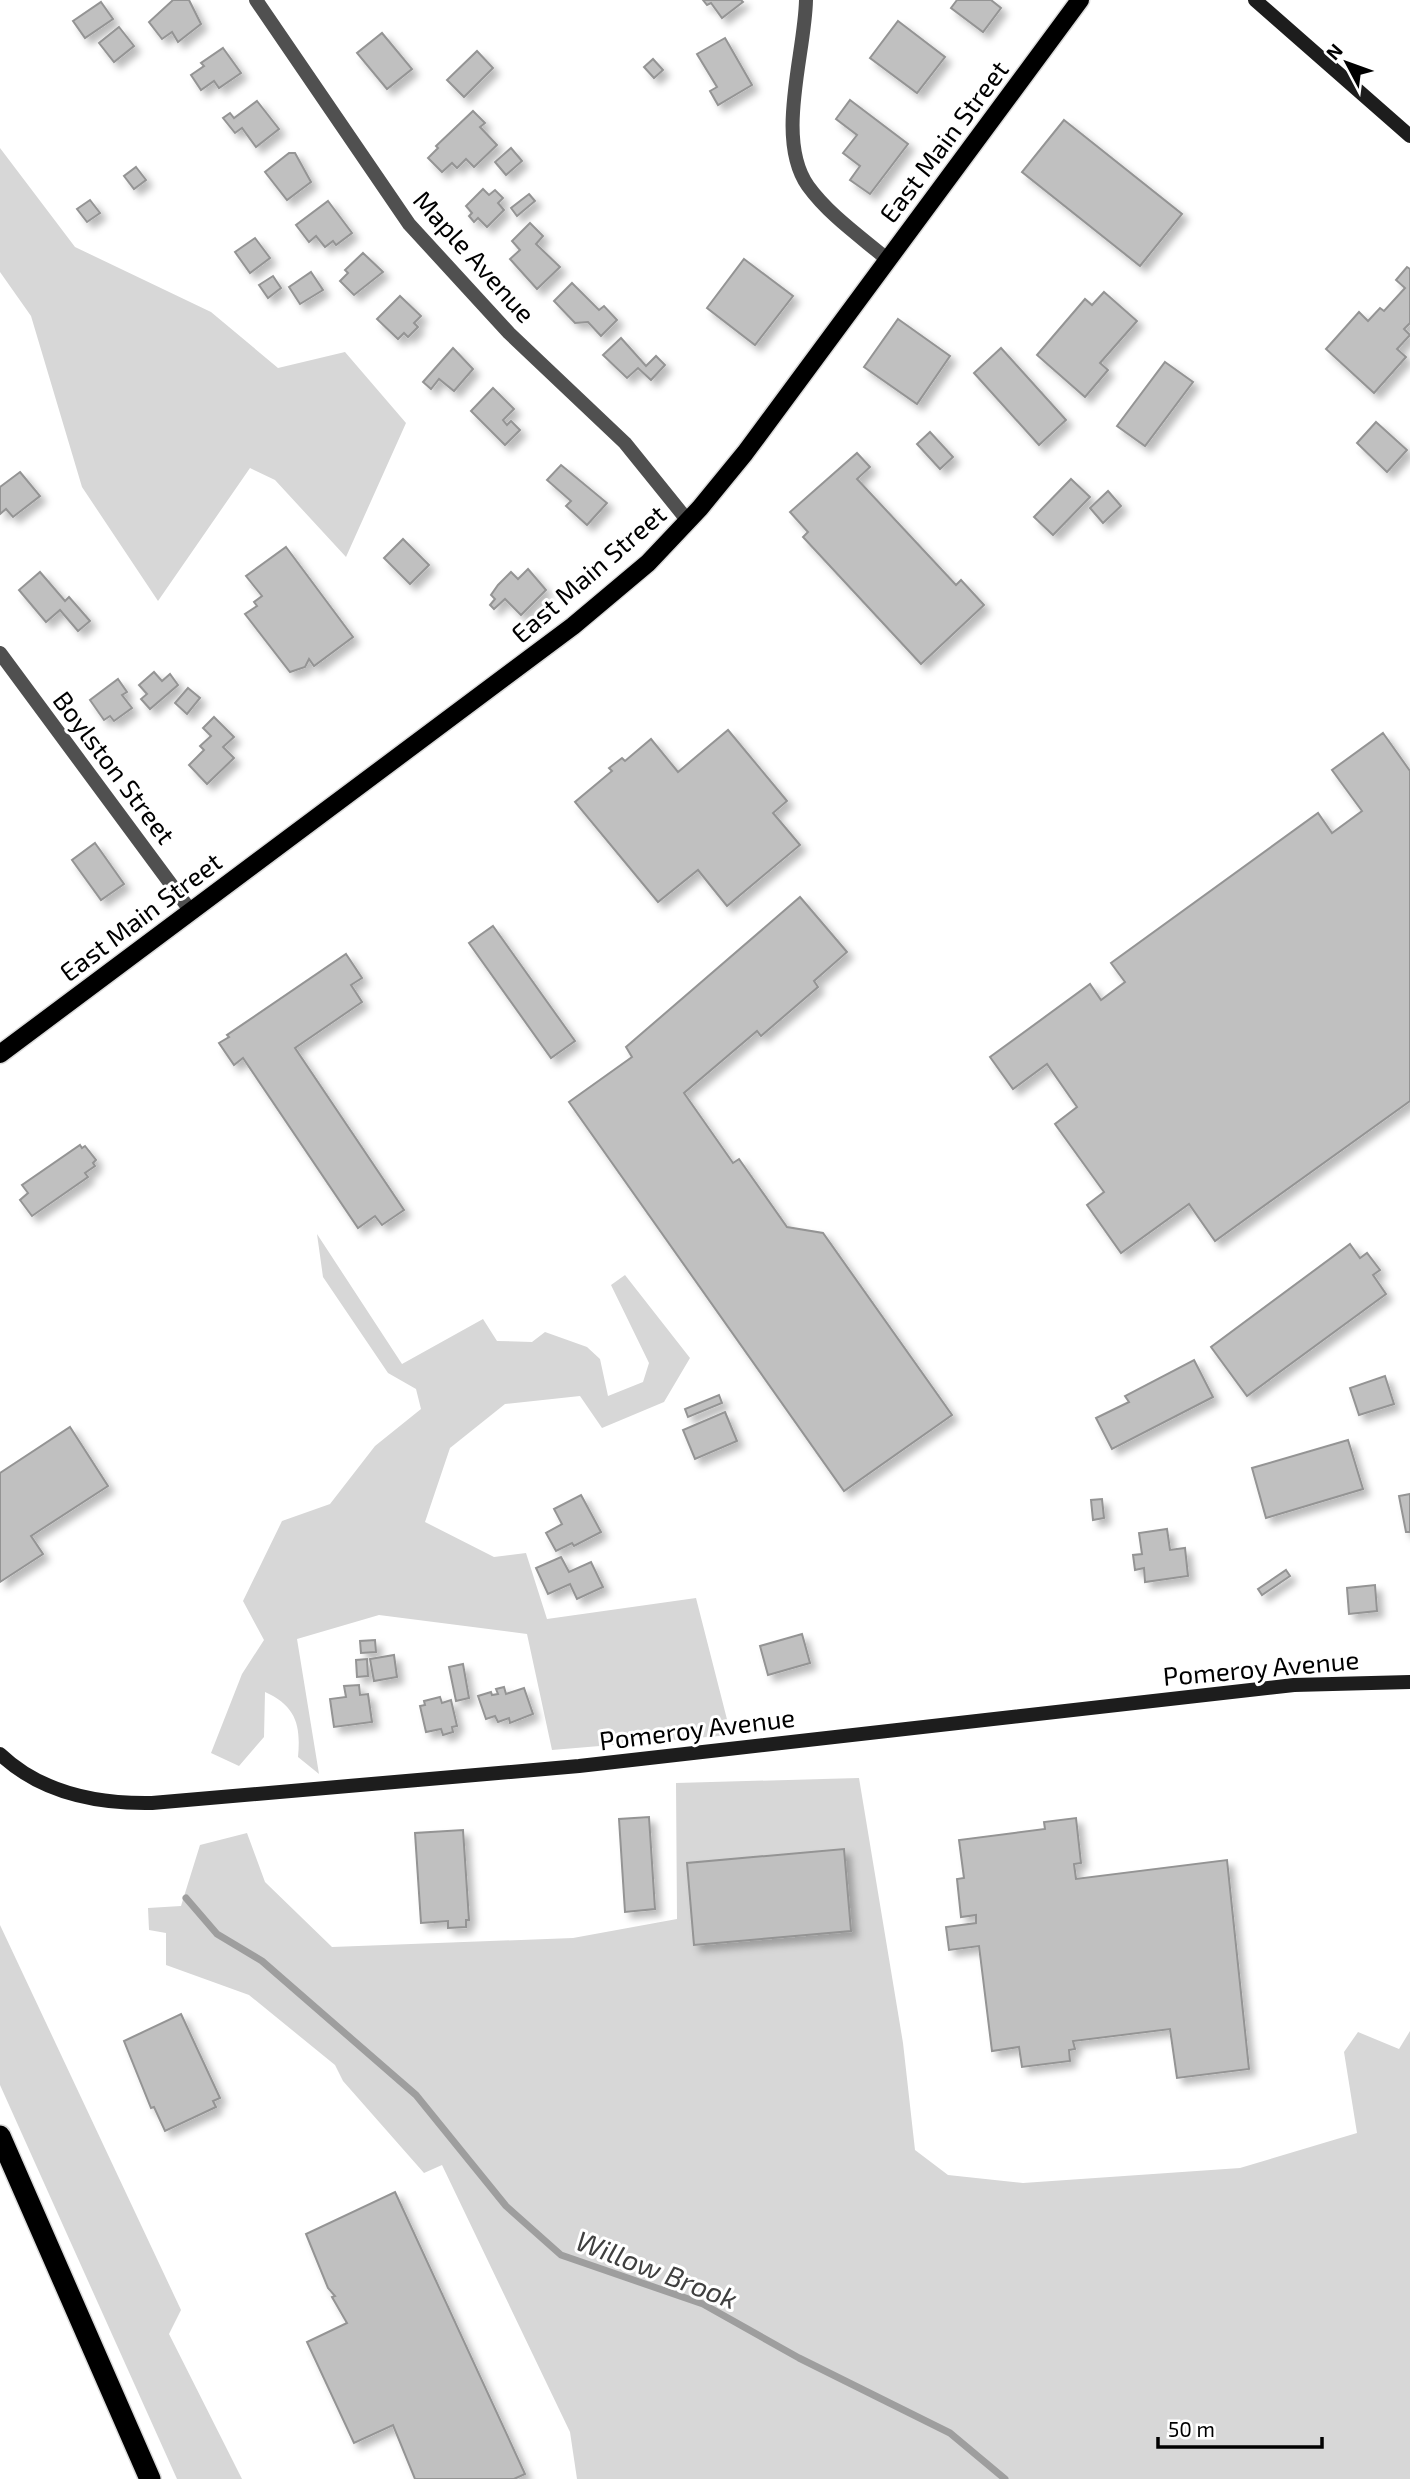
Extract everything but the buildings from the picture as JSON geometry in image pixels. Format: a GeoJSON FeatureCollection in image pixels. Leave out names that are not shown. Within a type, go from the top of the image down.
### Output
{"type":"FeatureCollection","features":[{"type":"Feature","properties":{"kind":"highway"},"geometry":{"type":"LineString","coordinates":[[0,2136],[150,2479]]}},
{"type":"Feature","properties":{"kind":"main road","name":"East Main Street"},"geometry":{"type":"LineString","coordinates":[[0,1054],[556,640],[628,580],[688,521],[745,453],[1080,0]]}},
{"type":"Feature","properties":{"kind":"main road"},"geometry":{"type":"LineString","coordinates":[[1255,0],[1410,136]]}},
{"type":"Feature","properties":{"kind":"main road","name":"Pomeroy Avenue"},"geometry":{"type":"LineString","coordinates":[[0,1754],[37,1780],[92,1800],[152,1803],[579,1766],[1294,1685],[1410,1682]]}},
{"type":"Feature","properties":{"kind":"street","name":"Maple Avenue"},"geometry":{"type":"LineString","coordinates":[[256,0],[409,224],[509,333],[625,443],[688,521]]}},
{"type":"Feature","properties":{"kind":"street"},"geometry":{"type":"LineString","coordinates":[[806,0],[794,114],[794,144],[800,172],[814,195],[832,213],[888,260]]}},
{"type":"Feature","properties":{"kind":"street","name":"Boylston Street"},"geometry":{"type":"LineString","coordinates":[[0,653],[190,910]]}},
{"type":"Feature","properties":{"kind":"shaded area"},"geometry":{"type":"Polygon","coordinates":[[[0,148],[75,247],[211,312],[278,368],[345,352],[406,423],[346,557],[275,480],[250,468],[158,601],[82,487],[31,316],[0,272],[0,148]]]}},
{"type":"Feature","properties":{"kind":"shaded area"},"geometry":{"type":"Polygon","coordinates":[[[317,1234],[402,1364],[483,1319],[497,1341],[532,1342],[545,1332],[587,1347],[600,1359],[608,1396],[643,1382],[649,1363],[611,1285],[625,1275],[690,1358],[664,1402],[602,1428],[580,1396],[505,1404],[450,1448],[425,1522],[494,1557],[526,1553],[547,1619],[696,1598],[731,1735],[552,1750],[527,1634],[379,1615],[297,1639],[319,1774],[298,1757],[297,1726],[290,1710],[265,1692],[264,1737],[239,1766],[211,1753],[242,1674],[264,1640],[243,1601],[282,1521],[330,1504],[375,1446],[421,1409],[416,1389],[388,1373],[323,1277],[317,1234]]]}},
{"type":"Feature","properties":{"kind":"shaded area"},"geometry":{"type":"Polygon","coordinates":[[[859,1778],[903,2043],[915,2150],[948,2175],[1023,2183],[1240,2168],[1357,2133],[1344,2052],[1358,2032],[1399,2049],[1410,2031],[1410,2479],[577,2479],[570,2432],[442,2165],[424,2173],[343,2081],[335,2065],[249,1995],[166,1965],[166,1933],[149,1930],[148,1908],[181,1906],[200,1845],[247,1833],[265,1882],[332,1947],[573,1938],[677,1919],[676,1783],[859,1778]]]}},
{"type":"Feature","properties":{"kind":"shaded area"},"geometry":{"type":"Polygon","coordinates":[[[0,1925],[181,2310],[169,2334],[242,2479],[177,2479],[0,2085],[0,1925]]]}},
{"type":"Feature","properties":{"kind":"waterway","name":"Willow Brook"},"geometry":{"type":"LineString","coordinates":[[186,1898],[217,1934],[262,1961],[416,2095],[506,2206],[561,2255],[703,2304],[799,2358],[950,2433],[1005,2479]]}}]}
